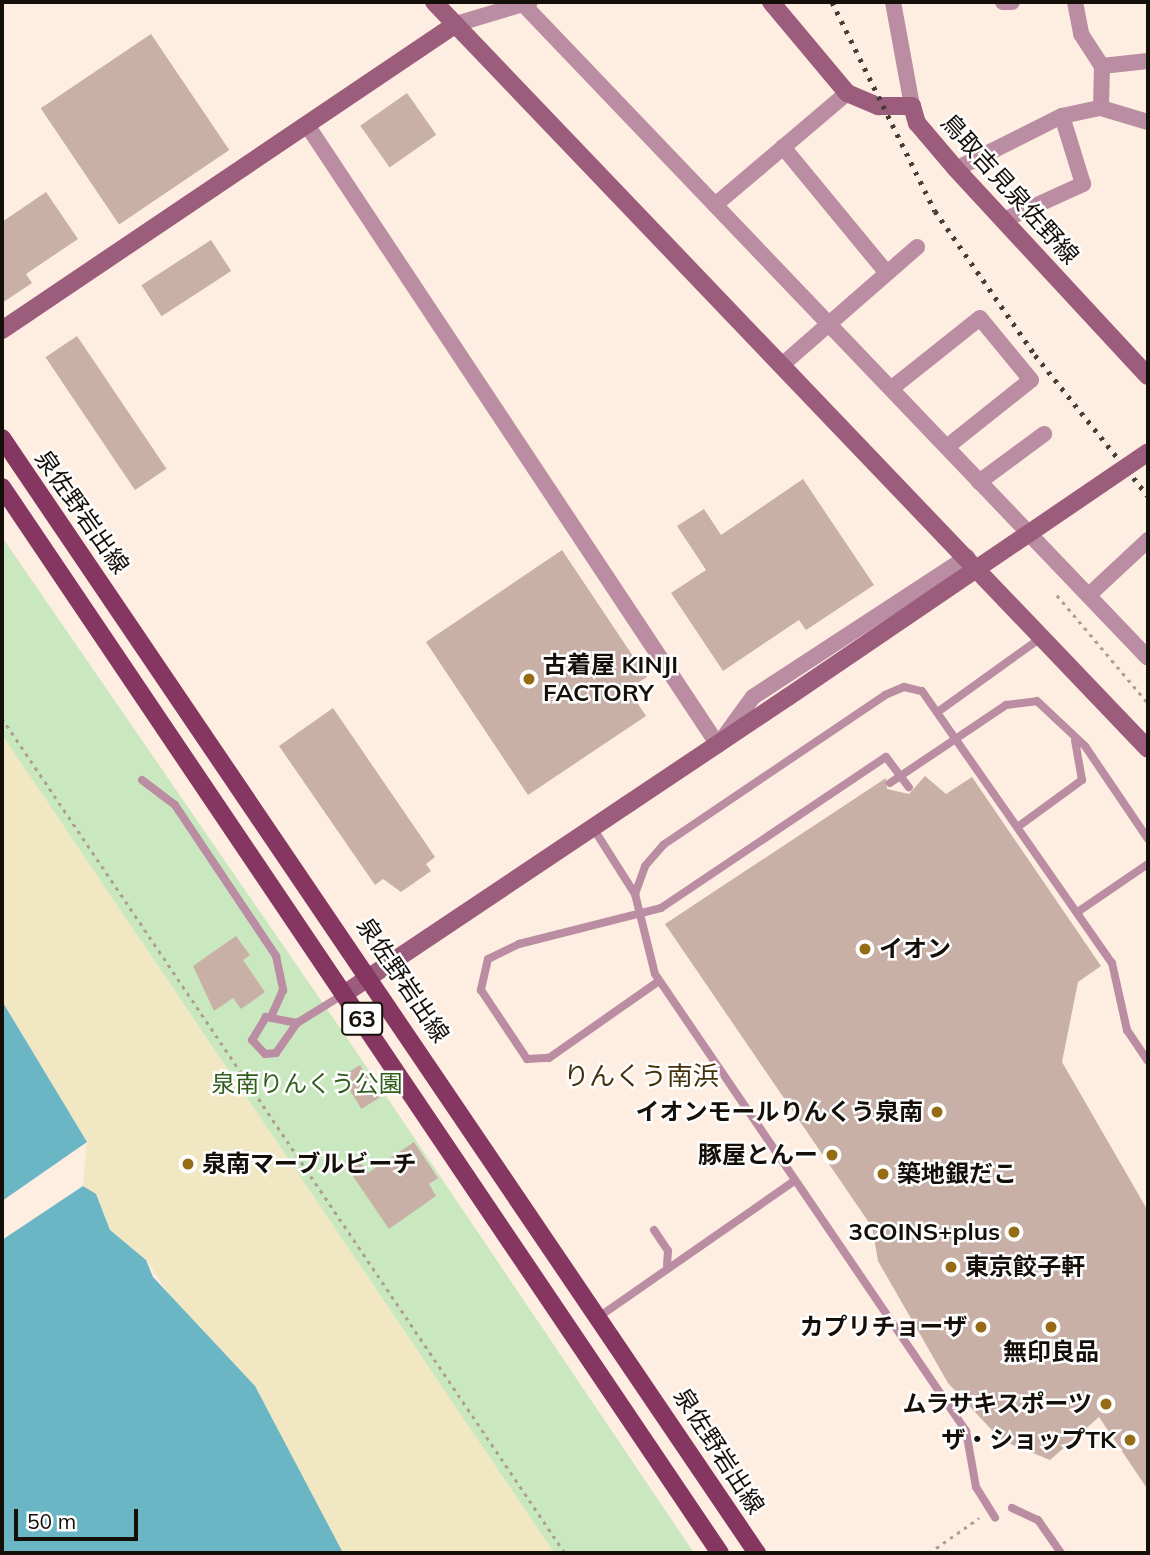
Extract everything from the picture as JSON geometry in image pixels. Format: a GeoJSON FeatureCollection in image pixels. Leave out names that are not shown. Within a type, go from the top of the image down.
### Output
{"type":"FeatureCollection","features":[{"type":"Feature","properties":{"kind":"main road","name":"泉佐野岩出線"},"geometry":{"type":"LineString","coordinates":[[2,438],[373,978],[757,1553]]}},
{"type":"Feature","properties":{"kind":"main road","name":"63"},"geometry":{"type":"LineString","coordinates":[[2,487],[719,1553]]}},
{"type":"Feature","properties":{"kind":"street"},"geometry":{"type":"LineString","coordinates":[[434,2],[783,364],[1148,749]]}},
{"type":"Feature","properties":{"kind":"street"},"geometry":{"type":"LineString","coordinates":[[2,330],[456,24],[524,2],[1148,658]]}},
{"type":"Feature","properties":{"kind":"street","name":"鳥取吉見泉佐野線"},"geometry":{"type":"LineString","coordinates":[[771,2],[847,93],[878,106],[912,106],[917,123],[956,169],[1148,376]]}},
{"type":"Feature","properties":{"kind":"street"},"geometry":{"type":"LineString","coordinates":[[893,2],[912,106]]}},
{"type":"Feature","properties":{"kind":"street"},"geometry":{"type":"LineString","coordinates":[[1003,2],[1012,2]]}},
{"type":"Feature","properties":{"kind":"street"},"geometry":{"type":"LineString","coordinates":[[1075,2],[1081,34],[1102,66],[1101,108]]}},
{"type":"Feature","properties":{"kind":"street"},"geometry":{"type":"LineString","coordinates":[[1102,66],[1148,61]]}},
{"type":"Feature","properties":{"kind":"street"},"geometry":{"type":"LineString","coordinates":[[715,205],[847,93]]}},
{"type":"Feature","properties":{"kind":"street"},"geometry":{"type":"LineString","coordinates":[[956,169],[1062,116],[1101,108],[1148,122]]}},
{"type":"Feature","properties":{"kind":"street"},"geometry":{"type":"LineString","coordinates":[[1004,220],[1083,184],[1062,116]]}},
{"type":"Feature","properties":{"kind":"street"},"geometry":{"type":"LineString","coordinates":[[307,125],[718,744]]}},
{"type":"Feature","properties":{"kind":"street"},"geometry":{"type":"LineString","coordinates":[[783,147],[887,273]]}},
{"type":"Feature","properties":{"kind":"street"},"geometry":{"type":"LineString","coordinates":[[783,364],[917,247]]}},
{"type":"Feature","properties":{"kind":"street"},"geometry":{"type":"LineString","coordinates":[[892,388],[980,318],[1031,380],[948,446]]}},
{"type":"Feature","properties":{"kind":"street"},"geometry":{"type":"LineString","coordinates":[[979,482],[1044,434]]}},
{"type":"Feature","properties":{"kind":"street"},"geometry":{"type":"LineString","coordinates":[[344,994],[373,978],[595,831],[718,744],[1148,452]]}},
{"type":"Feature","properties":{"kind":"street"},"geometry":{"type":"LineString","coordinates":[[1089,595],[1148,540]]}},
{"type":"Feature","properties":{"kind":"street"},"geometry":{"type":"LineString","coordinates":[[718,744],[753,697],[967,557]]}},
{"type":"Feature","properties":{"kind":"lane"},"geometry":{"type":"LineString","coordinates":[[939,712],[1043,637]]}},
{"type":"Feature","properties":{"kind":"lane"},"geometry":{"type":"LineString","coordinates":[[635,894],[645,866],[663,845],[885,695],[904,687],[922,691],[1079,911],[1112,963],[1127,1030],[1148,1061]]}},
{"type":"Feature","properties":{"kind":"lane"},"geometry":{"type":"LineString","coordinates":[[890,783],[1006,705],[1037,701],[1075,741],[1148,839]]}},
{"type":"Feature","properties":{"kind":"lane"},"geometry":{"type":"LineString","coordinates":[[1019,826],[1082,780],[1075,741]]}},
{"type":"Feature","properties":{"kind":"lane"},"geometry":{"type":"LineString","coordinates":[[659,981],[549,1058],[527,1059],[481,990],[488,959],[519,944],[660,908],[886,757],[909,788]]}},
{"type":"Feature","properties":{"kind":"lane"},"geometry":{"type":"LineString","coordinates":[[142,779],[175,804],[276,956],[283,990],[272,1015],[258,1024],[252,1040],[265,1054],[284,1046],[297,1023],[344,994]]}},
{"type":"Feature","properties":{"kind":"lane"},"geometry":{"type":"LineString","coordinates":[[595,831],[635,894],[659,981],[793,1182],[966,1431],[976,1486],[995,1517]]}},
{"type":"Feature","properties":{"kind":"lane"},"geometry":{"type":"LineString","coordinates":[[1079,911],[1148,864]]}},
{"type":"Feature","properties":{"kind":"lane"},"geometry":{"type":"LineString","coordinates":[[272,1015],[297,1023]]}},
{"type":"Feature","properties":{"kind":"lane"},"geometry":{"type":"LineString","coordinates":[[600,1315],[667,1265],[793,1182]]}},
{"type":"Feature","properties":{"kind":"lane"},"geometry":{"type":"LineString","coordinates":[[654,1230],[668,1251],[667,1265]]}},
{"type":"Feature","properties":{"kind":"lane"},"geometry":{"type":"LineString","coordinates":[[1012,1508],[1038,1520],[1061,1553]]}},
{"type":"Feature","properties":{"kind":"path"},"geometry":{"type":"LineString","coordinates":[[1057,595],[1148,703]]}},
{"type":"Feature","properties":{"kind":"path"},"geometry":{"type":"LineString","coordinates":[[2,718],[565,1553]]}},
{"type":"Feature","properties":{"kind":"path"},"geometry":{"type":"LineString","coordinates":[[929,1553],[979,1518]]}},
{"type":"Feature","properties":{"kind":"green space","name":"泉南りんくう公園"},"geometry":{"type":"Polygon","coordinates":[[[2,537],[349,1041],[694,1553],[554,1553],[2,735],[2,537]]]}},
{"type":"Feature","properties":{"kind":"sand","name":"泉南マーブルビーチ"},"geometry":{"type":"Polygon","coordinates":[[[2,735],[554,1553],[343,1553],[146,1260],[110,1230],[96,1194],[83,1186],[87,1142],[2,1001],[2,735]]]}},
{"type":"Feature","properties":{"kind":"water"},"geometry":{"type":"Polygon","coordinates":[[[2,1001],[87,1142],[2,1201],[2,1001]]]}},
{"type":"Feature","properties":{"kind":"water"},"geometry":{"type":"Polygon","coordinates":[[[83,1186],[96,1194],[110,1230],[146,1260],[153,1277],[255,1386],[343,1553],[2,1553],[2,1240],[83,1186]]]}},
{"type":"Feature","properties":{"kind":"building"},"geometry":{"type":"Polygon","coordinates":[[[151,34],[229,150],[119,224],[41,108],[151,34]]]}},
{"type":"Feature","properties":{"kind":"building"},"geometry":{"type":"Polygon","coordinates":[[[407,93],[436,135],[390,167],[360,126],[407,93]]]}},
{"type":"Feature","properties":{"kind":"building"},"geometry":{"type":"Polygon","coordinates":[[[46,192],[78,239],[26,274],[32,283],[2,303],[2,222],[46,192]]]}},
{"type":"Feature","properties":{"kind":"building"},"geometry":{"type":"Polygon","coordinates":[[[211,240],[231,271],[162,316],[141,285],[211,240]]]}},
{"type":"Feature","properties":{"kind":"building"},"geometry":{"type":"Polygon","coordinates":[[[77,336],[166,469],[135,490],[45,357],[77,336]]]}},
{"type":"Feature","properties":{"kind":"building"},"geometry":{"type":"Polygon","coordinates":[[[803,479],[874,585],[806,630],[799,620],[723,671],[671,593],[706,570],[677,526],[704,509],[721,535],[803,479]]]}},
{"type":"Feature","properties":{"kind":"building"},"geometry":{"type":"Polygon","coordinates":[[[562,550],[647,677],[628,689],[646,716],[528,795],[426,642],[562,550]]]}},
{"type":"Feature","properties":{"kind":"building"},"geometry":{"type":"Polygon","coordinates":[[[333,708],[435,857],[426,864],[431,871],[401,892],[383,879],[375,885],[279,746],[333,708]]]}},
{"type":"Feature","properties":{"kind":"building","name":"イオンモールりんくう泉南"},"geometry":{"type":"Polygon","coordinates":[[[925,776],[946,794],[972,777],[1101,966],[1078,982],[1062,1062],[1148,1211],[1148,1490],[1099,1417],[1050,1460],[1001,1440],[948,1383],[878,1261],[872,1227],[665,924],[886,778],[887,789],[909,794],[925,776]]]}},
{"type":"Feature","properties":{"kind":"building"},"geometry":{"type":"Polygon","coordinates":[[[236,936],[250,955],[243,960],[265,992],[241,1009],[233,998],[214,1011],[193,966],[236,936]]]}},
{"type":"Feature","properties":{"kind":"building"},"geometry":{"type":"Polygon","coordinates":[[[360,1065],[380,1097],[361,1109],[341,1077],[360,1065]]]}},
{"type":"Feature","properties":{"kind":"building"},"geometry":{"type":"Polygon","coordinates":[[[414,1142],[438,1178],[429,1184],[436,1196],[389,1229],[346,1166],[358,1158],[368,1173],[414,1142]]]}},
{"type":"Feature","properties":{"kind":"railway"},"geometry":{"type":"LineString","coordinates":[[832,2],[935,211],[1035,355],[1148,496]]}},
{"type":"Feature","properties":{"kind":"place","name":"古着屋 KINJI FACTORY"},"geometry":{"type":"Point","coordinates":[529,679]}},
{"type":"Feature","properties":{"kind":"place","name":"イオン"},"geometry":{"type":"Point","coordinates":[865,949]}},
{"type":"Feature","properties":{"kind":"place","name":"イオンモールりんくう泉南"},"geometry":{"type":"Point","coordinates":[937,1112]}},
{"type":"Feature","properties":{"kind":"place","name":"豚屋とんー"},"geometry":{"type":"Point","coordinates":[832,1155]}},
{"type":"Feature","properties":{"kind":"place","name":"泉南マーブルビーチ"},"geometry":{"type":"Point","coordinates":[188,1164]}},
{"type":"Feature","properties":{"kind":"place","name":"築地銀だこ"},"geometry":{"type":"Point","coordinates":[883,1174]}},
{"type":"Feature","properties":{"kind":"place","name":"3COINS+plus"},"geometry":{"type":"Point","coordinates":[1014,1232]}},
{"type":"Feature","properties":{"kind":"place","name":"東京餃子軒"},"geometry":{"type":"Point","coordinates":[951,1267]}},
{"type":"Feature","properties":{"kind":"place","name":"カプリチョーザ"},"geometry":{"type":"Point","coordinates":[981,1327]}},
{"type":"Feature","properties":{"kind":"place","name":"無印良品"},"geometry":{"type":"Point","coordinates":[1051,1327]}},
{"type":"Feature","properties":{"kind":"place","name":"ムラサキスポーツ"},"geometry":{"type":"Point","coordinates":[1106,1404]}},
{"type":"Feature","properties":{"kind":"place","name":"ザ・ショップTK"},"geometry":{"type":"Point","coordinates":[1130,1440]}},
{"type":"Feature","properties":{"kind":"district","name":"りんくう南浜"},"geometry":{"type":"Point","coordinates":[641,1076]}}]}
